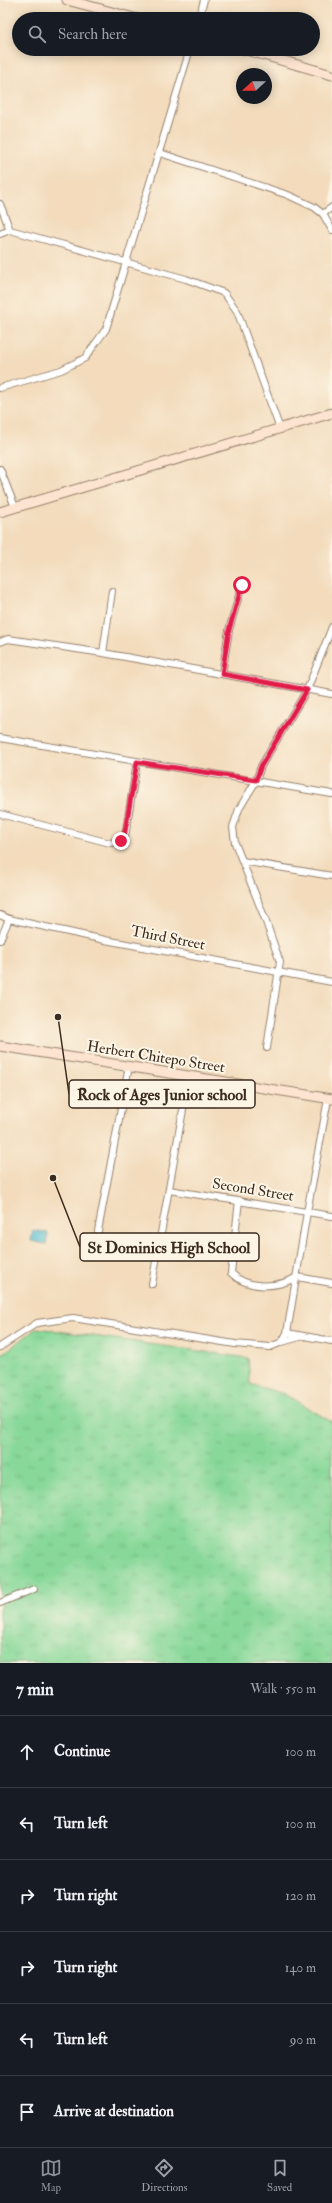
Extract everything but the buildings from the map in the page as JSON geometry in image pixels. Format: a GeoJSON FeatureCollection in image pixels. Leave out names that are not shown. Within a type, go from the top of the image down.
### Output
{"type":"FeatureCollection","features":[{"type":"Feature","properties":{"kind":"street"},"geometry":{"type":"LineString","coordinates":[[67,0],[112,12]]}},
{"type":"Feature","properties":{"kind":"street"},"geometry":{"type":"LineString","coordinates":[[201,12],[204,0]]}},
{"type":"Feature","properties":{"kind":"street"},"geometry":{"type":"LineString","coordinates":[[0,388],[61,370],[85,358],[106,329],[125,261],[160,153],[188,56]]}},
{"type":"Feature","properties":{"kind":"street"},"geometry":{"type":"LineString","coordinates":[[266,56],[332,76]]}},
{"type":"Feature","properties":{"kind":"street"},"geometry":{"type":"LineString","coordinates":[[160,153],[288,195],[314,207],[323,214],[332,230]]}},
{"type":"Feature","properties":{"kind":"street"},"geometry":{"type":"LineString","coordinates":[[0,204],[10,230]]}},
{"type":"Feature","properties":{"kind":"street"},"geometry":{"type":"LineString","coordinates":[[323,214],[332,207]]}},
{"type":"Feature","properties":{"kind":"street"},"geometry":{"type":"LineString","coordinates":[[0,234],[10,230],[125,261],[186,279],[224,293],[237,311],[280,430]]}},
{"type":"Feature","properties":{"kind":"street"},"geometry":{"type":"LineString","coordinates":[[0,512],[280,430],[332,413]]}},
{"type":"Feature","properties":{"kind":"street"},"geometry":{"type":"LineString","coordinates":[[0,469],[15,508]]}},
{"type":"Feature","properties":{"kind":"street"},"geometry":{"type":"LineString","coordinates":[[222,674],[229,630],[242,585]]}},
{"type":"Feature","properties":{"kind":"street"},"geometry":{"type":"LineString","coordinates":[[103,653],[112,591]]}},
{"type":"Feature","properties":{"kind":"street"},"geometry":{"type":"LineString","coordinates":[[267,1048],[280,972],[280,962],[235,843],[233,827],[239,809],[256,780],[261,766],[307,690],[332,627]]}},
{"type":"Feature","properties":{"kind":"street"},"geometry":{"type":"LineString","coordinates":[[0,642],[8,640],[103,653],[332,694]]}},
{"type":"Feature","properties":{"kind":"street"},"geometry":{"type":"LineString","coordinates":[[0,738],[332,794]]}},
{"type":"Feature","properties":{"kind":"street"},"geometry":{"type":"LineString","coordinates":[[0,814],[110,842],[121,841],[124,837],[137,762]]}},
{"type":"Feature","properties":{"kind":"street"},"geometry":{"type":"LineString","coordinates":[[242,861],[332,876]]}},
{"type":"Feature","properties":{"kind":"street","name":"Third Street"},"geometry":{"type":"LineString","coordinates":[[0,915],[9,919],[105,940],[332,982]]}},
{"type":"Feature","properties":{"kind":"street"},"geometry":{"type":"LineString","coordinates":[[0,940],[9,919]]}},
{"type":"Feature","properties":{"kind":"street","name":"Herbert Chitepo Street"},"geometry":{"type":"LineString","coordinates":[[0,1046],[330,1099]]}},
{"type":"Feature","properties":{"kind":"street"},"geometry":{"type":"LineString","coordinates":[[98,1231],[130,1066]]}},
{"type":"Feature","properties":{"kind":"street"},"geometry":{"type":"LineString","coordinates":[[152,1284],[189,1076]]}},
{"type":"Feature","properties":{"kind":"street"},"geometry":{"type":"LineString","coordinates":[[282,1342],[287,1333],[307,1212],[330,1099]]}},
{"type":"Feature","properties":{"kind":"street","name":"Second Street"},"geometry":{"type":"LineString","coordinates":[[169,1190],[332,1216]]}},
{"type":"Feature","properties":{"kind":"street"},"geometry":{"type":"LineString","coordinates":[[239,1200],[231,1273],[238,1280],[245,1283],[267,1285],[285,1284],[297,1276],[332,1283]]}},
{"type":"Feature","properties":{"kind":"street"},"geometry":{"type":"LineString","coordinates":[[0,1346],[37,1323],[73,1318],[235,1344],[270,1347],[304,1336]]}},
{"type":"Feature","properties":{"kind":"street"},"geometry":{"type":"LineString","coordinates":[[287,1333],[332,1340]]}},
{"type":"Feature","properties":{"kind":"street"},"geometry":{"type":"LineString","coordinates":[[0,1603],[34,1589]]}},
{"type":"Feature","properties":{"kind":"green space"},"geometry":{"type":"Polygon","coordinates":[[[37,1328],[248,1358],[250,1384],[284,1394],[332,1422],[332,1663],[0,1663],[0,1356],[37,1328]]]}},
{"type":"Feature","properties":{"kind":"water"},"geometry":{"type":"Polygon","coordinates":[[[33,1230],[48,1233],[46,1244],[31,1241],[33,1230]]]}},
{"type":"Feature","properties":{"kind":"place","name":"Rock of Ages Junior school"},"geometry":{"type":"Point","coordinates":[58,1017]}},
{"type":"Feature","properties":{"kind":"place","name":"St Dominics High School"},"geometry":{"type":"Point","coordinates":[53,1178]}},
{"type":"Feature","properties":{"kind":"route"},"geometry":{"type":"LineString","coordinates":[[121,841],[124,837],[137,762],[256,780],[261,766],[307,690],[222,674],[229,630],[242,585]]}}]}
